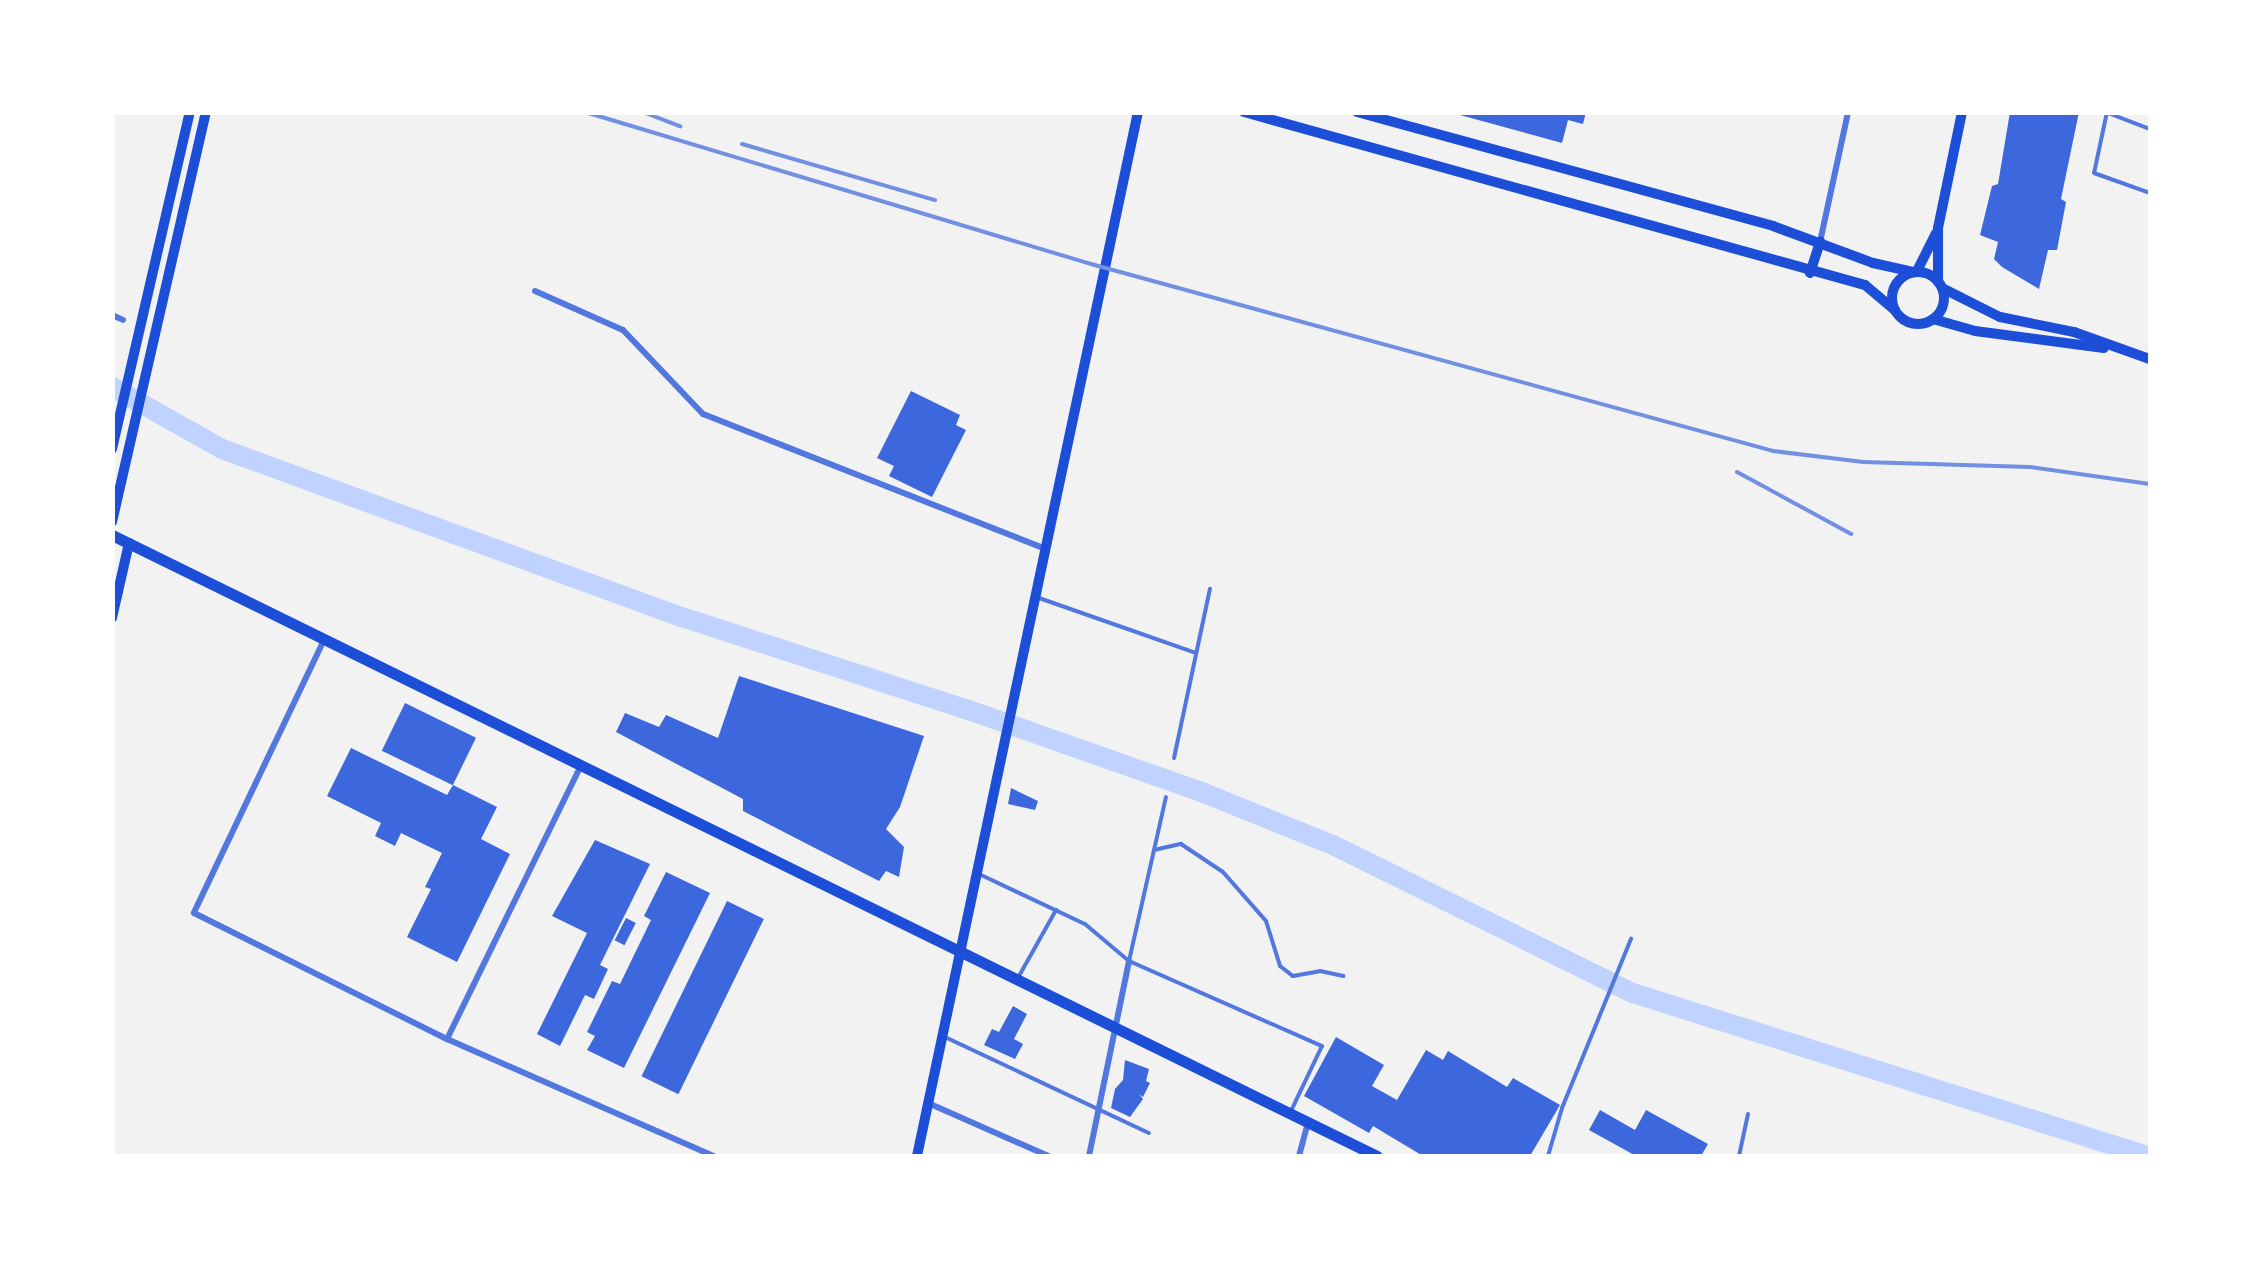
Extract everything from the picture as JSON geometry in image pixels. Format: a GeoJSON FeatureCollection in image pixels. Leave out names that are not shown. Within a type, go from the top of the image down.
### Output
{"type":"FeatureCollection","features":[{"type":"Feature","properties":{"kind":"highway"},"geometry":{"type":"LineString","coordinates":[[112,535],[1377,1156]]}},
{"type":"Feature","properties":{"kind":"main road"},"geometry":{"type":"LineString","coordinates":[[112,449],[190,112]]}},
{"type":"Feature","properties":{"kind":"main road"},"geometry":{"type":"LineString","coordinates":[[112,522],[206,112]]}},
{"type":"Feature","properties":{"kind":"main road"},"geometry":{"type":"LineString","coordinates":[[917,1156],[1138,112]]}},
{"type":"Feature","properties":{"kind":"main road"},"geometry":{"type":"LineString","coordinates":[[1244,112],[1865,286],[1915,324],[1933,319],[1975,331],[2129,352]]}},
{"type":"Feature","properties":{"kind":"main road"},"geometry":{"type":"LineString","coordinates":[[1357,112],[1820,242],[1873,263],[1916,272],[2000,317],[2074,332],[2150,359]]}},
{"type":"Feature","properties":{"kind":"main road"},"geometry":{"type":"LineString","coordinates":[[1933,319],[1942,305],[1938,228],[1962,112]]}},
{"type":"Feature","properties":{"kind":"main road"},"geometry":{"type":"LineString","coordinates":[[1895,310],[1894,286],[1916,272],[1938,228]]}},
{"type":"Feature","properties":{"kind":"main road"},"geometry":{"type":"LineString","coordinates":[[1810,273],[1820,242]]}},
{"type":"Feature","properties":{"kind":"main road"},"geometry":{"type":"LineString","coordinates":[[112,618],[129,543]]}},
{"type":"Feature","properties":{"kind":"street"},"geometry":{"type":"LineString","coordinates":[[1820,242],[1848,112]]}},
{"type":"Feature","properties":{"kind":"street"},"geometry":{"type":"LineString","coordinates":[[535,291],[623,330],[703,414],[1045,549]]}},
{"type":"Feature","properties":{"kind":"street"},"geometry":{"type":"LineString","coordinates":[[112,315],[123,320]]}},
{"type":"Feature","properties":{"kind":"street"},"geometry":{"type":"LineString","coordinates":[[324,642],[194,913],[447,1039],[713,1156]]}},
{"type":"Feature","properties":{"kind":"street"},"geometry":{"type":"LineString","coordinates":[[447,1039],[580,768]]}},
{"type":"Feature","properties":{"kind":"street"},"geometry":{"type":"LineString","coordinates":[[1089,1156],[1129,961]]}},
{"type":"Feature","properties":{"kind":"street"},"geometry":{"type":"LineString","coordinates":[[928,1103],[1048,1156]]}},
{"type":"Feature","properties":{"kind":"street"},"geometry":{"type":"LineString","coordinates":[[1299,1156],[1308,1122]]}},
{"type":"Feature","properties":{"kind":"lane"},"geometry":{"type":"LineString","coordinates":[[2150,129],[2107,113],[2094,173],[2150,193]]}},
{"type":"Feature","properties":{"kind":"lane"},"geometry":{"type":"LineString","coordinates":[[1174,758],[1210,589]]}},
{"type":"Feature","properties":{"kind":"lane"},"geometry":{"type":"LineString","coordinates":[[1035,596],[1196,653]]}},
{"type":"Feature","properties":{"kind":"lane"},"geometry":{"type":"LineString","coordinates":[[1129,961],[1166,797]]}},
{"type":"Feature","properties":{"kind":"lane"},"geometry":{"type":"LineString","coordinates":[[1154,850],[1181,844],[1222,872],[1266,921],[1280,966],[1293,976],[1320,971],[1343,976]]}},
{"type":"Feature","properties":{"kind":"lane"},"geometry":{"type":"LineString","coordinates":[[978,873],[1102,935],[1129,961],[1322,1046],[1290,1113]]}},
{"type":"Feature","properties":{"kind":"lane"},"geometry":{"type":"LineString","coordinates":[[1018,978],[1056,910]]}},
{"type":"Feature","properties":{"kind":"lane"},"geometry":{"type":"LineString","coordinates":[[1548,1156],[1562,1108],[1631,938]]}},
{"type":"Feature","properties":{"kind":"lane"},"geometry":{"type":"LineString","coordinates":[[942,1036],[1149,1132]]}},
{"type":"Feature","properties":{"kind":"lane"},"geometry":{"type":"LineString","coordinates":[[1739,1156],[1748,1114]]}},
{"type":"Feature","properties":{"kind":"building"},"geometry":{"type":"Polygon","coordinates":[[[1449,112],[1586,112],[1583,124],[1568,120],[1562,143],[1449,112]]]}},
{"type":"Feature","properties":{"kind":"building"},"geometry":{"type":"Polygon","coordinates":[[[2010,112],[2079,112],[2061,199],[2066,202],[2057,250],[2048,250],[2039,289],[2002,267],[1994,259],[1998,242],[1980,235],[1992,186],[1998,184],[2010,112]]]}},
{"type":"Feature","properties":{"kind":"building"},"geometry":{"type":"Polygon","coordinates":[[[911,391],[960,415],[956,425],[966,430],[932,497],[889,476],[894,466],[877,458],[911,391]]]}},
{"type":"Feature","properties":{"kind":"building"},"geometry":{"type":"Polygon","coordinates":[[[739,676],[924,736],[900,807],[886,829],[904,847],[899,877],[886,871],[879,881],[743,811],[743,799],[616,732],[625,713],[659,727],[666,715],[718,738],[739,676]]]}},
{"type":"Feature","properties":{"kind":"building"},"geometry":{"type":"Polygon","coordinates":[[[405,703],[476,738],[453,785],[382,751],[405,703]]]}},
{"type":"Feature","properties":{"kind":"building"},"geometry":{"type":"Polygon","coordinates":[[[351,748],[447,795],[453,785],[497,807],[481,839],[510,854],[457,962],[407,937],[431,889],[425,887],[442,853],[401,833],[395,846],[375,836],[381,823],[327,796],[351,748]]]}},
{"type":"Feature","properties":{"kind":"building"},"geometry":{"type":"Polygon","coordinates":[[[1011,788],[1038,801],[1035,810],[1008,804],[1011,788]]]}},
{"type":"Feature","properties":{"kind":"building"},"geometry":{"type":"Polygon","coordinates":[[[595,840],[650,864],[600,965],[608,969],[594,999],[585,995],[560,1046],[537,1034],[587,933],[552,916],[595,840]]]}},
{"type":"Feature","properties":{"kind":"building"},"geometry":{"type":"Polygon","coordinates":[[[666,872],[710,893],[624,1068],[587,1050],[595,1036],[587,1032],[612,981],[620,984],[651,920],[644,916],[666,872]]]}},
{"type":"Feature","properties":{"kind":"building"},"geometry":{"type":"Polygon","coordinates":[[[727,901],[764,919],[678,1094],[642,1076],[727,901]]]}},
{"type":"Feature","properties":{"kind":"building"},"geometry":{"type":"Polygon","coordinates":[[[626,918],[636,923],[624,945],[615,940],[626,918]]]}},
{"type":"Feature","properties":{"kind":"building"},"geometry":{"type":"Polygon","coordinates":[[[1013,1006],[1027,1014],[1014,1039],[1023,1044],[1015,1059],[984,1045],[992,1029],[999,1032],[1013,1006]]]}},
{"type":"Feature","properties":{"kind":"building"},"geometry":{"type":"Polygon","coordinates":[[[1336,1037],[1384,1065],[1372,1086],[1397,1100],[1426,1050],[1443,1060],[1448,1051],[1507,1087],[1513,1078],[1560,1105],[1530,1156],[1423,1156],[1373,1126],[1369,1133],[1304,1096],[1336,1037]]]}},
{"type":"Feature","properties":{"kind":"building"},"geometry":{"type":"Polygon","coordinates":[[[1125,1060],[1149,1069],[1146,1081],[1150,1083],[1143,1097],[1139,1094],[1143,1099],[1130,1117],[1111,1108],[1115,1089],[1123,1080],[1125,1060]]]}},
{"type":"Feature","properties":{"kind":"building"},"geometry":{"type":"Polygon","coordinates":[[[1600,1110],[1635,1130],[1646,1110],[1708,1144],[1701,1156],[1636,1156],[1589,1130],[1600,1110]]]}},
{"type":"Feature","properties":{"kind":"waterway"},"geometry":{"type":"LineString","coordinates":[[112,387],[222,449],[682,617],[980,714],[1204,793],[1333,845],[1633,993],[2147,1156]]}},
{"type":"Feature","properties":{"kind":"railway"},"geometry":{"type":"LineString","coordinates":[[585,112],[1091,264],[1773,451],[1863,462],[2030,467],[2150,484]]}},
{"type":"Feature","properties":{"kind":"railway"},"geometry":{"type":"LineString","coordinates":[[643,112],[680,126]]}},
{"type":"Feature","properties":{"kind":"railway"},"geometry":{"type":"LineString","coordinates":[[742,144],[935,200]]}},
{"type":"Feature","properties":{"kind":"railway"},"geometry":{"type":"LineString","coordinates":[[1737,472],[1851,534]]}}]}
